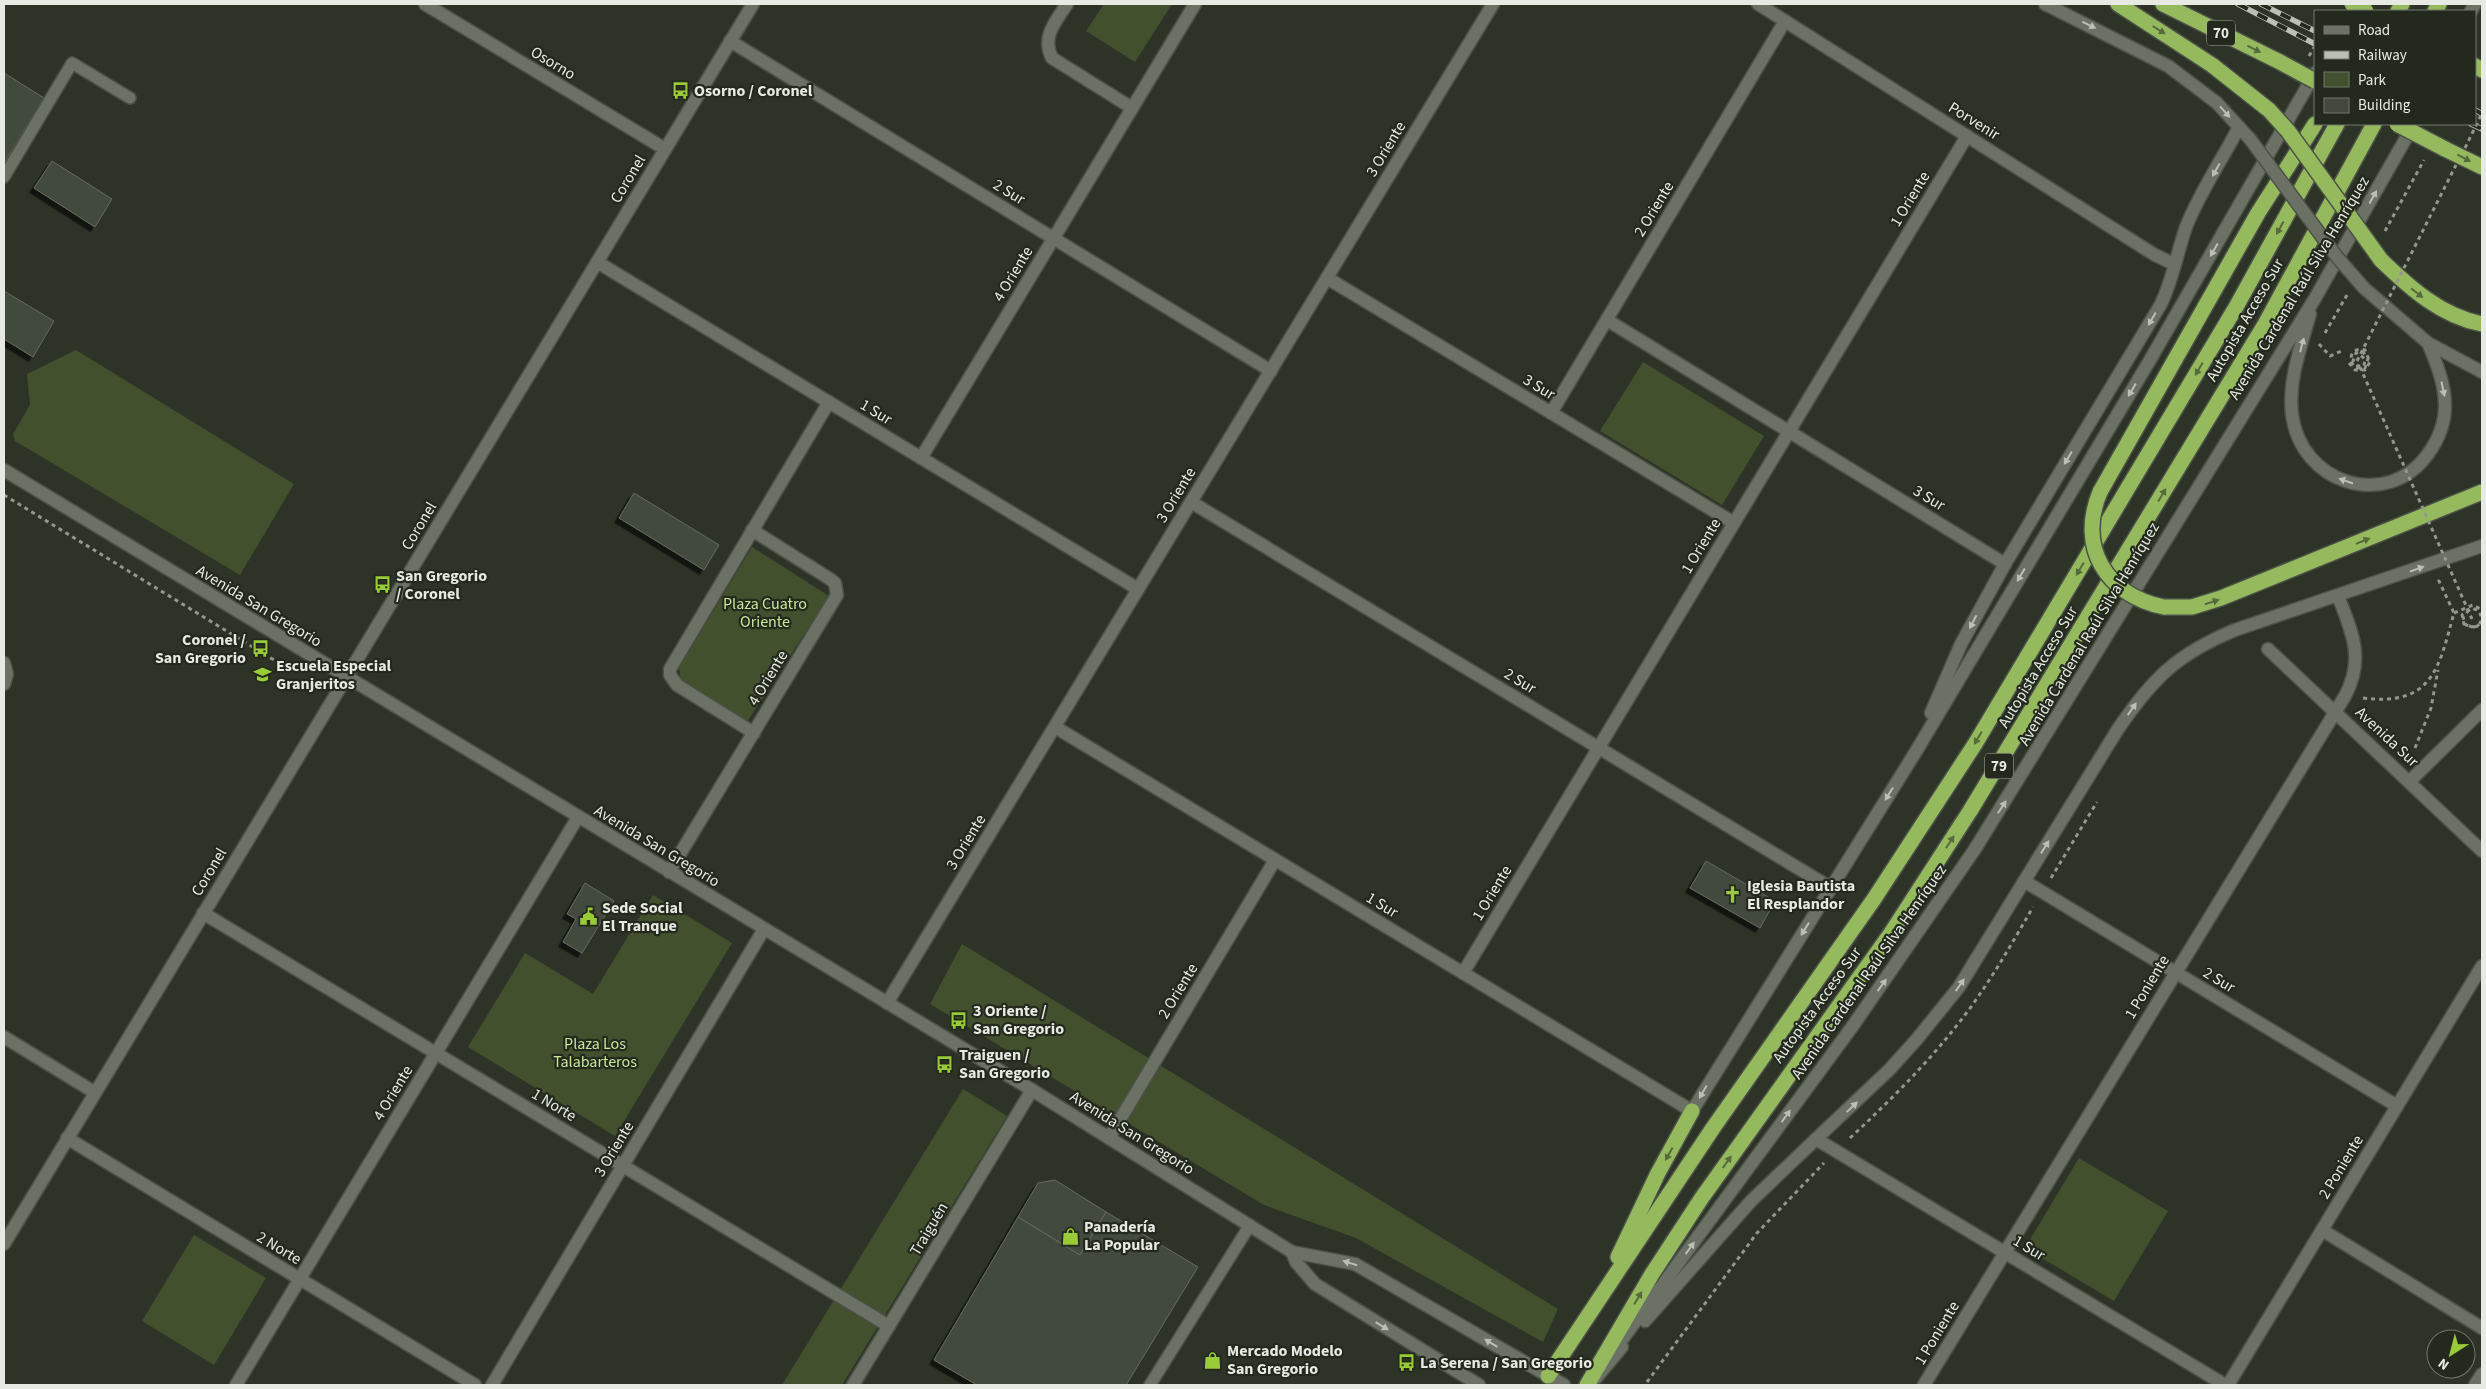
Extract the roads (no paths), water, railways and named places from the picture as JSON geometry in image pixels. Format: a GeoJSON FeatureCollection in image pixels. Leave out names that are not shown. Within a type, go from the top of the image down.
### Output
{"type":"FeatureCollection","features":[{"type":"Feature","properties":{"kind":"highway"},"geometry":{"type":"LineString","coordinates":[[2118,4],[2206,60],[2269,110],[2288,131],[2381,260],[2420,296],[2460,317],[2482,324]]}},
{"type":"Feature","properties":{"kind":"highway","name":"70"},"geometry":{"type":"LineString","coordinates":[[2163,4],[2314,80]]}},
{"type":"Feature","properties":{"kind":"highway"},"geometry":{"type":"LineString","coordinates":[[2353,4],[2364,10]]}},
{"type":"Feature","properties":{"kind":"highway"},"geometry":{"type":"LineString","coordinates":[[2314,125],[2258,213],[2100,492],[2092,518],[2091,530],[2096,556],[2104,569],[2124,591],[2150,604],[2164,607],[2192,607],[2207,604],[2482,492]]}},
{"type":"Feature","properties":{"kind":"highway","name":"Autopista Acceso Sur"},"geometry":{"type":"LineString","coordinates":[[1545,1381],[1713,1128],[1874,899],[1975,744],[2236,307],[2336,125]]}},
{"type":"Feature","properties":{"kind":"highway","name":"Autopista Acceso Sur"},"geometry":{"type":"LineString","coordinates":[[1588,1385],[1652,1274],[1701,1200],[1891,932],[1970,812],[2264,326],[2373,125]]}},
{"type":"Feature","properties":{"kind":"highway"},"geometry":{"type":"LineString","coordinates":[[2400,125],[2482,167]]}},
{"type":"Feature","properties":{"kind":"highway"},"geometry":{"type":"LineString","coordinates":[[1602,1294],[1641,1207],[1692,1111]]}},
{"type":"Feature","properties":{"kind":"street","name":"Osorno"},"geometry":{"type":"LineString","coordinates":[[425,4],[438,7],[665,149]]}},
{"type":"Feature","properties":{"kind":"street","name":"Coronel"},"geometry":{"type":"LineString","coordinates":[[4,1244],[94,1092],[753,4]]}},
{"type":"Feature","properties":{"kind":"street"},"geometry":{"type":"LineString","coordinates":[[1067,4],[1047,38],[1052,58],[1132,108]]}},
{"type":"Feature","properties":{"kind":"street","name":"4 Oriente"},"geometry":{"type":"LineString","coordinates":[[921,458],[1195,4]]}},
{"type":"Feature","properties":{"kind":"street","name":"3 Oriente"},"geometry":{"type":"LineString","coordinates":[[887,1003],[1493,4]]}},
{"type":"Feature","properties":{"kind":"street","name":"Porvenir"},"geometry":{"type":"LineString","coordinates":[[1758,4],[2155,255],[2174,264]]}},
{"type":"Feature","properties":{"kind":"street"},"geometry":{"type":"LineString","coordinates":[[2045,4],[2168,66],[2217,103],[2250,139],[2337,257],[2364,288],[2428,343],[2482,372]]}},
{"type":"Feature","properties":{"kind":"street","name":"2 Oriente"},"geometry":{"type":"LineString","coordinates":[[1551,413],[1785,20]]}},
{"type":"Feature","properties":{"kind":"street","name":"2 Sur"},"geometry":{"type":"LineString","coordinates":[[730,41],[1270,371]]}},
{"type":"Feature","properties":{"kind":"street"},"geometry":{"type":"LineString","coordinates":[[1692,1111],[1915,753],[2150,360],[2314,75]]}},
{"type":"Feature","properties":{"kind":"street","name":"Avenida Cardenal Raúl Silva Henríquez"},"geometry":{"type":"LineString","coordinates":[[1588,1385],[1852,1027],[1948,890],[2016,786],[2314,300],[2413,125]]}},
{"type":"Feature","properties":{"kind":"street"},"geometry":{"type":"LineString","coordinates":[[1915,753],[1961,644],[2005,564],[2161,304],[2194,210],[2239,127]]}},
{"type":"Feature","properties":{"kind":"street","name":"1 Oriente"},"geometry":{"type":"LineString","coordinates":[[1463,973],[1968,136]]}},
{"type":"Feature","properties":{"kind":"street","name":"1 Sur"},"geometry":{"type":"LineString","coordinates":[[597,262],[1138,589]]}},
{"type":"Feature","properties":{"kind":"street","name":"3 Sur"},"geometry":{"type":"LineString","coordinates":[[1327,278],[1734,523]]}},
{"type":"Feature","properties":{"kind":"street"},"geometry":{"type":"LineString","coordinates":[[2314,300],[2292,384],[2294,429],[2310,457],[2320,468],[2343,480],[2368,486],[2380,486],[2396,481],[2410,473],[2431,450],[2442,429],[2445,404],[2436,362],[2428,343]]}},
{"type":"Feature","properties":{"kind":"street","name":"3 Sur"},"geometry":{"type":"LineString","coordinates":[[1607,320],[2005,564]]}},
{"type":"Feature","properties":{"kind":"street"},"geometry":{"type":"LineString","coordinates":[[754,733],[676,685],[670,675],[672,663],[829,402]]}},
{"type":"Feature","properties":{"kind":"street","name":"Avenida San Gregorio"},"geometry":{"type":"LineString","coordinates":[[4,472],[1032,1090],[1292,1252],[1355,1264],[1545,1381],[1564,1385]]}},
{"type":"Feature","properties":{"kind":"street","name":"2 Sur"},"geometry":{"type":"LineString","coordinates":[[1192,502],[1831,888]]}},
{"type":"Feature","properties":{"kind":"street","name":"4 Oriente"},"geometry":{"type":"LineString","coordinates":[[669,872],[837,594],[834,583],[830,579],[752,530]]}},
{"type":"Feature","properties":{"kind":"street"},"geometry":{"type":"LineString","coordinates":[[1588,1385],[1733,1220],[1776,1176],[1890,1069],[1943,1007],[1973,965],[2118,729],[2143,693],[2163,672],[2188,653],[2214,639],[2482,546]]}},
{"type":"Feature","properties":{"kind":"street","name":"1 Poniente"},"geometry":{"type":"LineString","coordinates":[[1924,1385],[2352,684],[2357,658],[2351,631],[2338,596]]}},
{"type":"Feature","properties":{"kind":"street","name":"Avenida Sur"},"geometry":{"type":"LineString","coordinates":[[2268,649],[2336,711],[2482,851]]}},
{"type":"Feature","properties":{"kind":"street"},"geometry":{"type":"LineString","coordinates":[[4,663],[7,674],[4,684]]}},
{"type":"Feature","properties":{"kind":"street"},"geometry":{"type":"LineString","coordinates":[[2410,782],[2482,710]]}},
{"type":"Feature","properties":{"kind":"street","name":"1 Sur"},"geometry":{"type":"LineString","coordinates":[[1054,727],[1692,1111]]}},
{"type":"Feature","properties":{"kind":"street","name":"4 Oriente"},"geometry":{"type":"LineString","coordinates":[[236,1385],[578,817]]}},
{"type":"Feature","properties":{"kind":"street","name":"2 Oriente"},"geometry":{"type":"LineString","coordinates":[[1108,1138],[1275,860]]}},
{"type":"Feature","properties":{"kind":"street","name":"2 Sur"},"geometry":{"type":"LineString","coordinates":[[2024,881],[2397,1106]]}},
{"type":"Feature","properties":{"kind":"street","name":"1 Norte"},"geometry":{"type":"LineString","coordinates":[[203,913],[889,1326]]}},
{"type":"Feature","properties":{"kind":"street","name":"3 Oriente"},"geometry":{"type":"LineString","coordinates":[[492,1385],[764,929]]}},
{"type":"Feature","properties":{"kind":"street","name":"2 Poniente"},"geometry":{"type":"LineString","coordinates":[[2226,1385],[2482,966]]}},
{"type":"Feature","properties":{"kind":"street"},"geometry":{"type":"LineString","coordinates":[[4,1037],[94,1092]]}},
{"type":"Feature","properties":{"kind":"street","name":"Traiguén"},"geometry":{"type":"LineString","coordinates":[[853,1385],[1032,1090]]}},
{"type":"Feature","properties":{"kind":"street","name":"2 Norte"},"geometry":{"type":"LineString","coordinates":[[67,1138],[474,1385]]}},
{"type":"Feature","properties":{"kind":"street","name":"1 Sur"},"geometry":{"type":"LineString","coordinates":[[1816,1139],[2226,1385]]}},
{"type":"Feature","properties":{"kind":"street"},"geometry":{"type":"LineString","coordinates":[[2322,1230],[2482,1328]]}},
{"type":"Feature","properties":{"kind":"street","name":"Avenida San Gregorio"},"geometry":{"type":"LineString","coordinates":[[1292,1252],[1296,1262],[1315,1284],[1479,1385]]}},
{"type":"Feature","properties":{"kind":"street"},"geometry":{"type":"LineString","coordinates":[[2475,1385],[2482,1374]]}},
{"type":"Feature","properties":{"kind":"lane"},"geometry":{"type":"LineString","coordinates":[[4,177],[72,63],[130,98]]}},
{"type":"Feature","properties":{"kind":"lane"},"geometry":{"type":"LineString","coordinates":[[1150,1385],[1250,1225]]}},
{"type":"Feature","properties":{"kind":"railway"},"geometry":{"type":"LineString","coordinates":[[2238,4],[2314,43]]}},
{"type":"Feature","properties":{"kind":"railway"},"geometry":{"type":"LineString","coordinates":[[2261,4],[2314,30]]}},
{"type":"Feature","properties":{"kind":"railway"},"geometry":{"type":"LineString","coordinates":[[2476,111],[2482,114]]}},
{"type":"Feature","properties":{"kind":"railway"},"geometry":{"type":"LineString","coordinates":[[2473,125],[2482,129]]}},
{"type":"Feature","properties":{"kind":"place","name":"Osorno / Coronel"},"geometry":{"type":"Point","coordinates":[680,91]}},
{"type":"Feature","properties":{"kind":"place","name":"San Gregorio / Coronel"},"geometry":{"type":"Point","coordinates":[382,585]}},
{"type":"Feature","properties":{"kind":"place","name":"Coronel / San Gregorio"},"geometry":{"type":"Point","coordinates":[260,649]}},
{"type":"Feature","properties":{"kind":"place","name":"Escuela Especial Granjeritos"},"geometry":{"type":"Point","coordinates":[262,675]}},
{"type":"Feature","properties":{"kind":"place","name":"Iglesia Bautista El Resplandor"},"geometry":{"type":"Point","coordinates":[1733,895]}},
{"type":"Feature","properties":{"kind":"place","name":"Sede Social El Tranque"},"geometry":{"type":"Point","coordinates":[588,917]}},
{"type":"Feature","properties":{"kind":"place","name":"3 Oriente / San Gregorio"},"geometry":{"type":"Point","coordinates":[959,1020]}},
{"type":"Feature","properties":{"kind":"place","name":"Traiguen / San Gregorio"},"geometry":{"type":"Point","coordinates":[945,1064]}},
{"type":"Feature","properties":{"kind":"place","name":"Panadería La Popular"},"geometry":{"type":"Point","coordinates":[1070,1236]}},
{"type":"Feature","properties":{"kind":"place","name":"Mercado Modelo San Gregorio"},"geometry":{"type":"Point","coordinates":[1213,1360]}},
{"type":"Feature","properties":{"kind":"place","name":"La Serena / San Gregorio"},"geometry":{"type":"Point","coordinates":[1406,1363]}},
{"type":"Feature","properties":{"kind":"park label","name":"Plaza Cuatro Oriente"},"geometry":{"type":"Point","coordinates":[765,613]}},
{"type":"Feature","properties":{"kind":"park label","name":"Plaza Los Talabarteros"},"geometry":{"type":"Point","coordinates":[595,1053]}}]}
